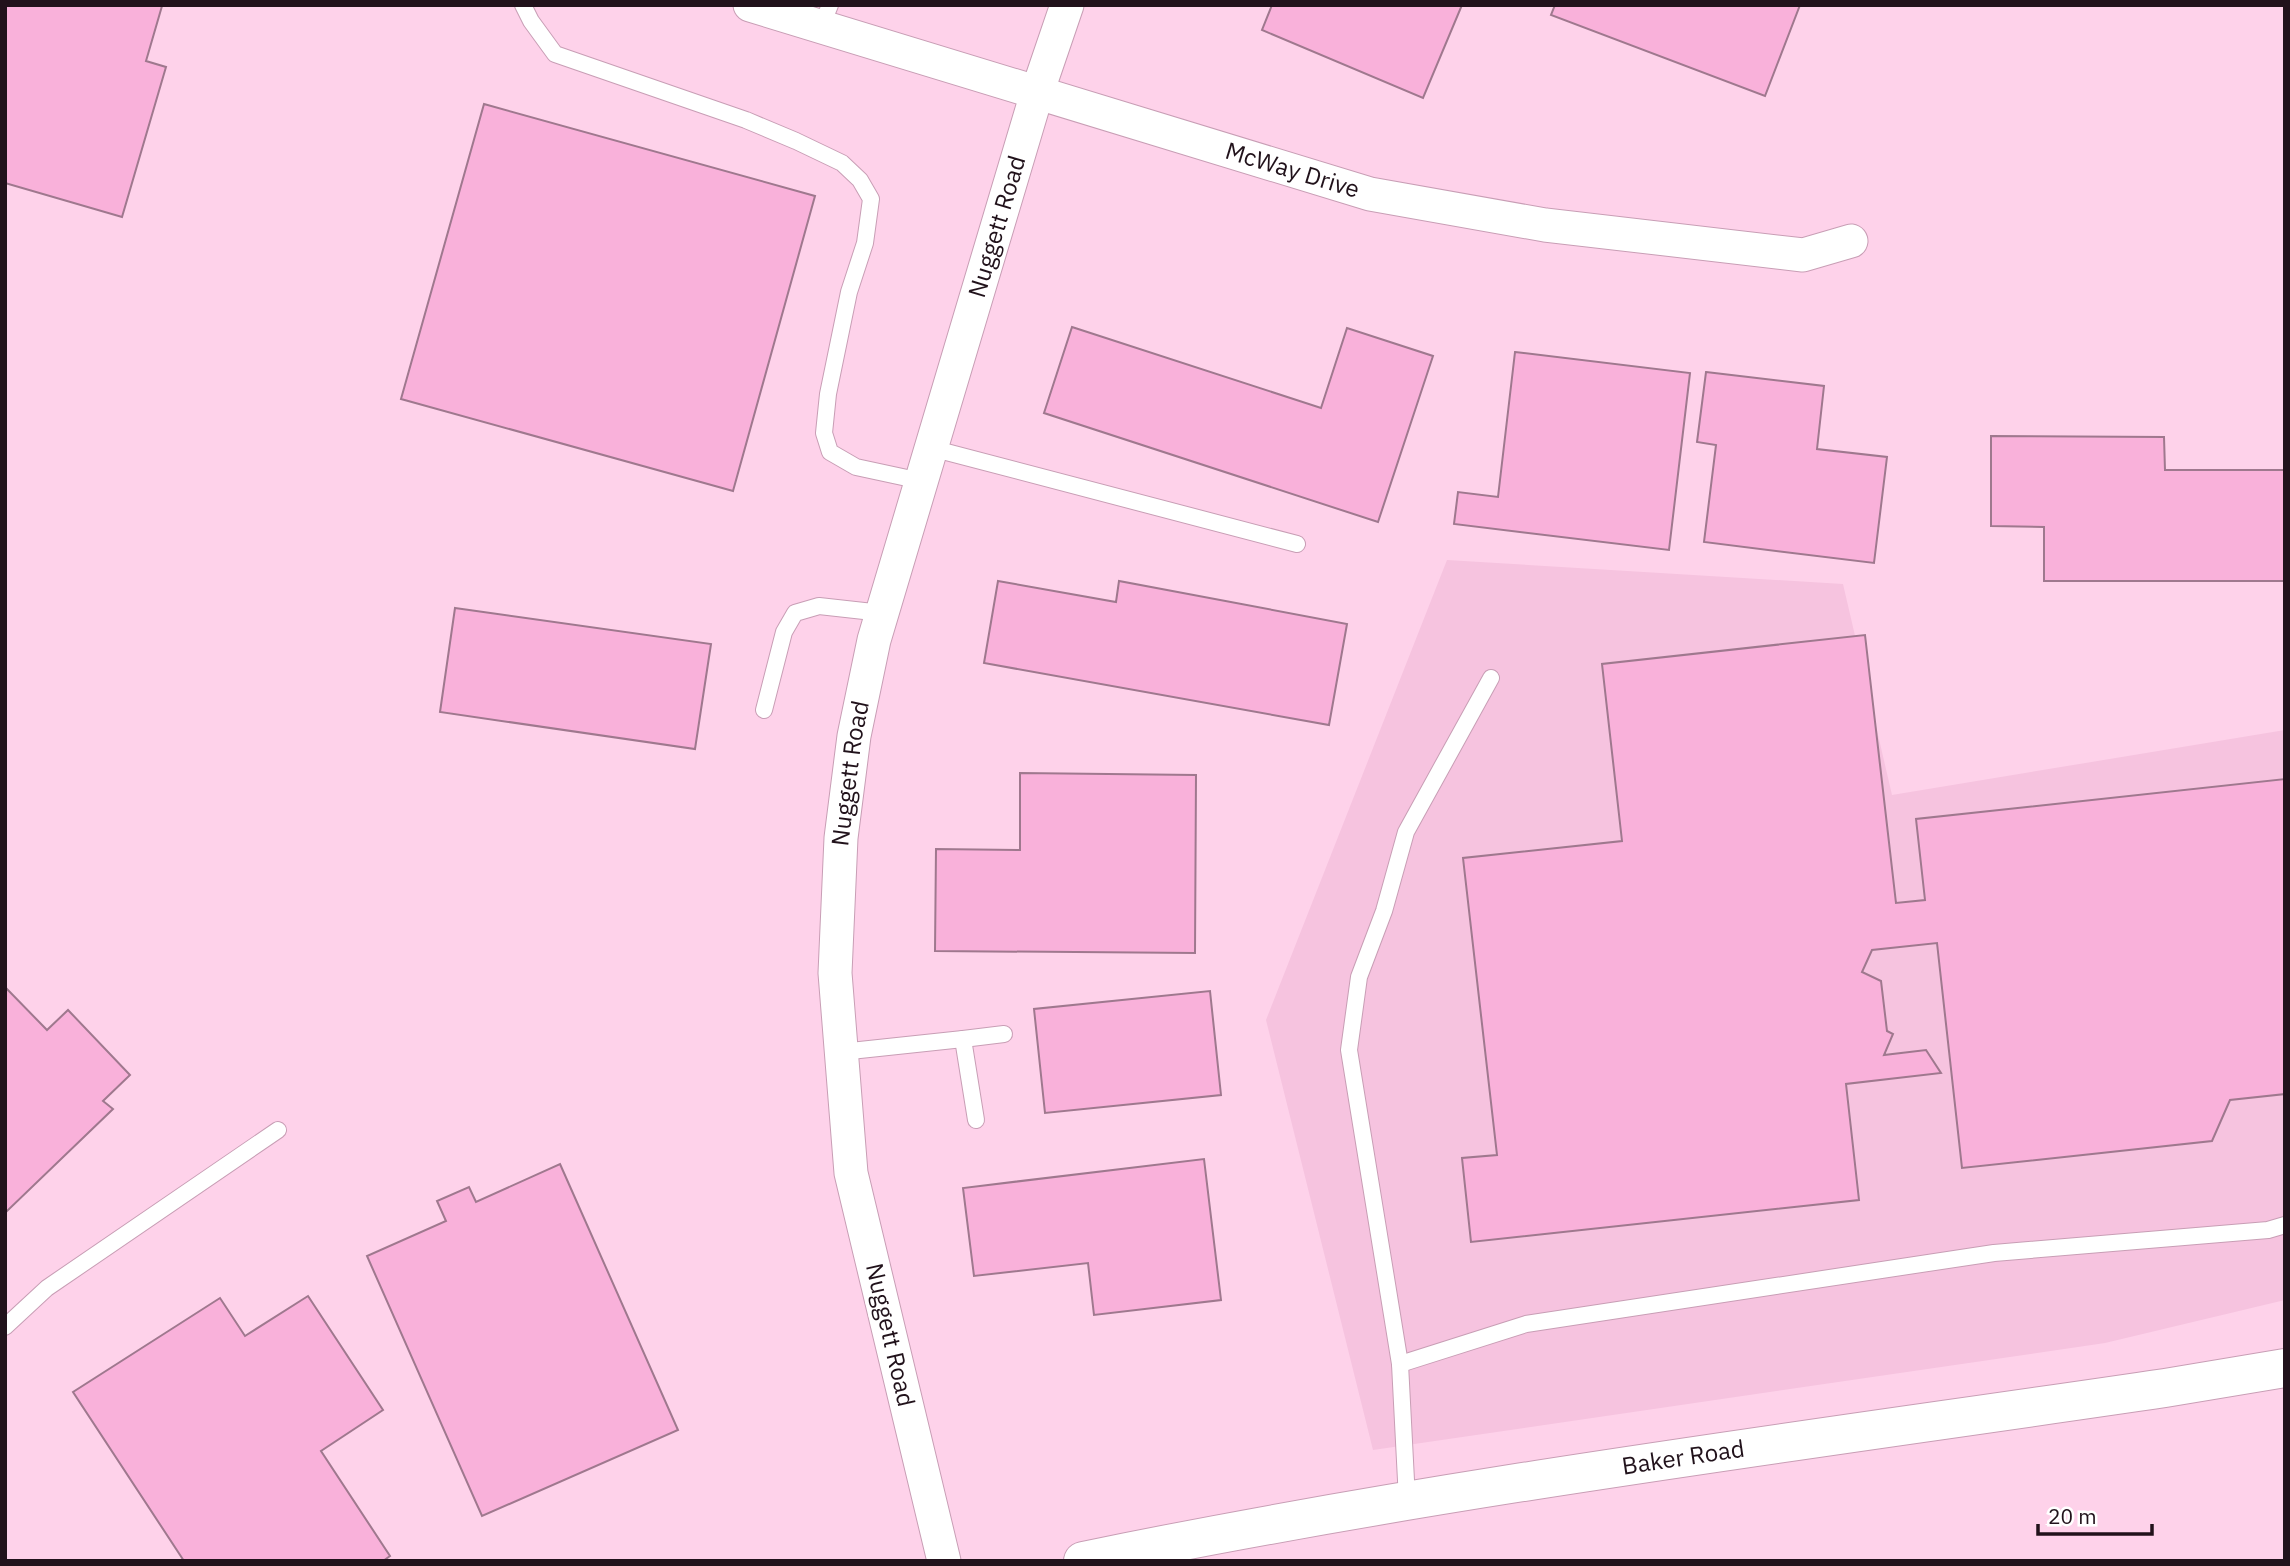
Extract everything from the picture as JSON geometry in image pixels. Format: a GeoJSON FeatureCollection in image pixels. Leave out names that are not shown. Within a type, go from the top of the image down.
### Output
{"type":"FeatureCollection","features":[{"type":"Feature","properties":{"kind":"street","name":"McWay Drive"},"geometry":{"type":"LineString","coordinates":[[750,5],[826,16],[1037,93],[1370,194],[1545,225],[1803,254],[1851,241]]}},
{"type":"Feature","properties":{"kind":"street","name":"Nuggett Road"},"geometry":{"type":"LineString","coordinates":[[944,1561],[851,1173],[835,973],[841,838],[854,736],[874,640],[1037,93],[1067,5]]}},
{"type":"Feature","properties":{"kind":"street","name":"Baker Road"},"geometry":{"type":"LineString","coordinates":[[1083,1561],[1231,1530],[1407,1500],[2285,1368]]}},
{"type":"Feature","properties":{"kind":"lane"},"geometry":{"type":"LineString","coordinates":[[523,5],[555,54],[746,120],[842,163],[860,180],[871,199],[865,243],[849,292],[836,347],[824,433],[830,452],[856,467],[921,481]]}},
{"type":"Feature","properties":{"kind":"lane"},"geometry":{"type":"LineString","coordinates":[[931,447],[1297,544]]}},
{"type":"Feature","properties":{"kind":"lane"},"geometry":{"type":"LineString","coordinates":[[764,710],[784,632],[794,613],[819,606],[882,612]]}},
{"type":"Feature","properties":{"kind":"lane"},"geometry":{"type":"LineString","coordinates":[[1407,1500],[1400,1364],[1349,1050],[1359,976],[1384,911],[1406,832],[1491,678]]}},
{"type":"Feature","properties":{"kind":"lane"},"geometry":{"type":"LineString","coordinates":[[841,1052],[1004,1034]]}},
{"type":"Feature","properties":{"kind":"lane"},"geometry":{"type":"LineString","coordinates":[[963,1039],[975,1120]]}},
{"type":"Feature","properties":{"kind":"lane"},"geometry":{"type":"LineString","coordinates":[[5,1327],[47,1288],[278,1130]]}},
{"type":"Feature","properties":{"kind":"lane"},"geometry":{"type":"LineString","coordinates":[[1400,1364],[1526,1324],[1994,1252],[2268,1230],[2285,1225]]}},
{"type":"Feature","properties":{"kind":"shaded area"},"geometry":{"type":"Polygon","coordinates":[[[1447,560],[1843,584],[1892,795],[2285,730],[2285,1300],[2105,1343],[1373,1450],[1266,1020],[1447,560]]]}},
{"type":"Feature","properties":{"kind":"building"},"geometry":{"type":"Polygon","coordinates":[[[5,5],[162,6],[146,61],[166,67],[122,217],[5,183],[5,5]]]}},
{"type":"Feature","properties":{"kind":"building"},"geometry":{"type":"Polygon","coordinates":[[[1272,5],[1462,5],[1423,98],[1262,30],[1272,5]]]}},
{"type":"Feature","properties":{"kind":"building"},"geometry":{"type":"Polygon","coordinates":[[[1555,5],[1800,5],[1765,96],[1551,15],[1555,5]]]}},
{"type":"Feature","properties":{"kind":"building"},"geometry":{"type":"Polygon","coordinates":[[[484,104],[815,196],[733,491],[401,399],[484,104]]]}},
{"type":"Feature","properties":{"kind":"building"},"geometry":{"type":"Polygon","coordinates":[[[1072,327],[1321,408],[1347,328],[1433,356],[1378,522],[1044,413],[1072,327]]]}},
{"type":"Feature","properties":{"kind":"building"},"geometry":{"type":"Polygon","coordinates":[[[1515,352],[1690,373],[1669,550],[1454,524],[1458,492],[1498,497],[1515,352]]]}},
{"type":"Feature","properties":{"kind":"building"},"geometry":{"type":"Polygon","coordinates":[[[1706,372],[1824,386],[1817,449],[1887,457],[1874,563],[1704,542],[1716,445],[1697,442],[1706,372]]]}},
{"type":"Feature","properties":{"kind":"building"},"geometry":{"type":"Polygon","coordinates":[[[1991,436],[2164,437],[2165,470],[2285,470],[2285,581],[2044,581],[2044,527],[1991,526],[1991,436]]]}},
{"type":"Feature","properties":{"kind":"building"},"geometry":{"type":"Polygon","coordinates":[[[998,581],[1116,602],[1119,581],[1347,624],[1329,725],[984,663],[998,581]]]}},
{"type":"Feature","properties":{"kind":"building"},"geometry":{"type":"Polygon","coordinates":[[[455,608],[711,644],[695,749],[440,712],[455,608]]]}},
{"type":"Feature","properties":{"kind":"building"},"geometry":{"type":"Polygon","coordinates":[[[1865,635],[1896,903],[1925,900],[1916,819],[2285,779],[2285,1094],[2230,1100],[2212,1141],[1962,1168],[1937,943],[1872,950],[1862,972],[1881,981],[1887,1031],[1893,1034],[1884,1055],[1926,1050],[1941,1073],[1846,1084],[1859,1200],[1471,1242],[1462,1158],[1497,1155],[1463,858],[1622,841],[1602,664],[1865,635]]]}},
{"type":"Feature","properties":{"kind":"building"},"geometry":{"type":"Polygon","coordinates":[[[1020,773],[1196,775],[1195,953],[935,951],[936,849],[1020,850],[1020,773]]]}},
{"type":"Feature","properties":{"kind":"building"},"geometry":{"type":"Polygon","coordinates":[[[5,987],[47,1030],[68,1010],[130,1075],[103,1101],[113,1109],[5,1213],[5,987]]]}},
{"type":"Feature","properties":{"kind":"building"},"geometry":{"type":"Polygon","coordinates":[[[1210,991],[1221,1095],[1045,1113],[1034,1009],[1210,991]]]}},
{"type":"Feature","properties":{"kind":"building"},"geometry":{"type":"Polygon","coordinates":[[[1204,1159],[1221,1300],[1094,1315],[1088,1263],[974,1276],[963,1188],[1204,1159]]]}},
{"type":"Feature","properties":{"kind":"building"},"geometry":{"type":"Polygon","coordinates":[[[560,1164],[678,1430],[482,1516],[367,1256],[446,1221],[437,1201],[469,1187],[476,1202],[560,1164]]]}},
{"type":"Feature","properties":{"kind":"building"},"geometry":{"type":"Polygon","coordinates":[[[308,1296],[383,1410],[321,1451],[390,1556],[383,1561],[184,1561],[73,1392],[220,1298],[245,1336],[308,1296]]]}}]}
